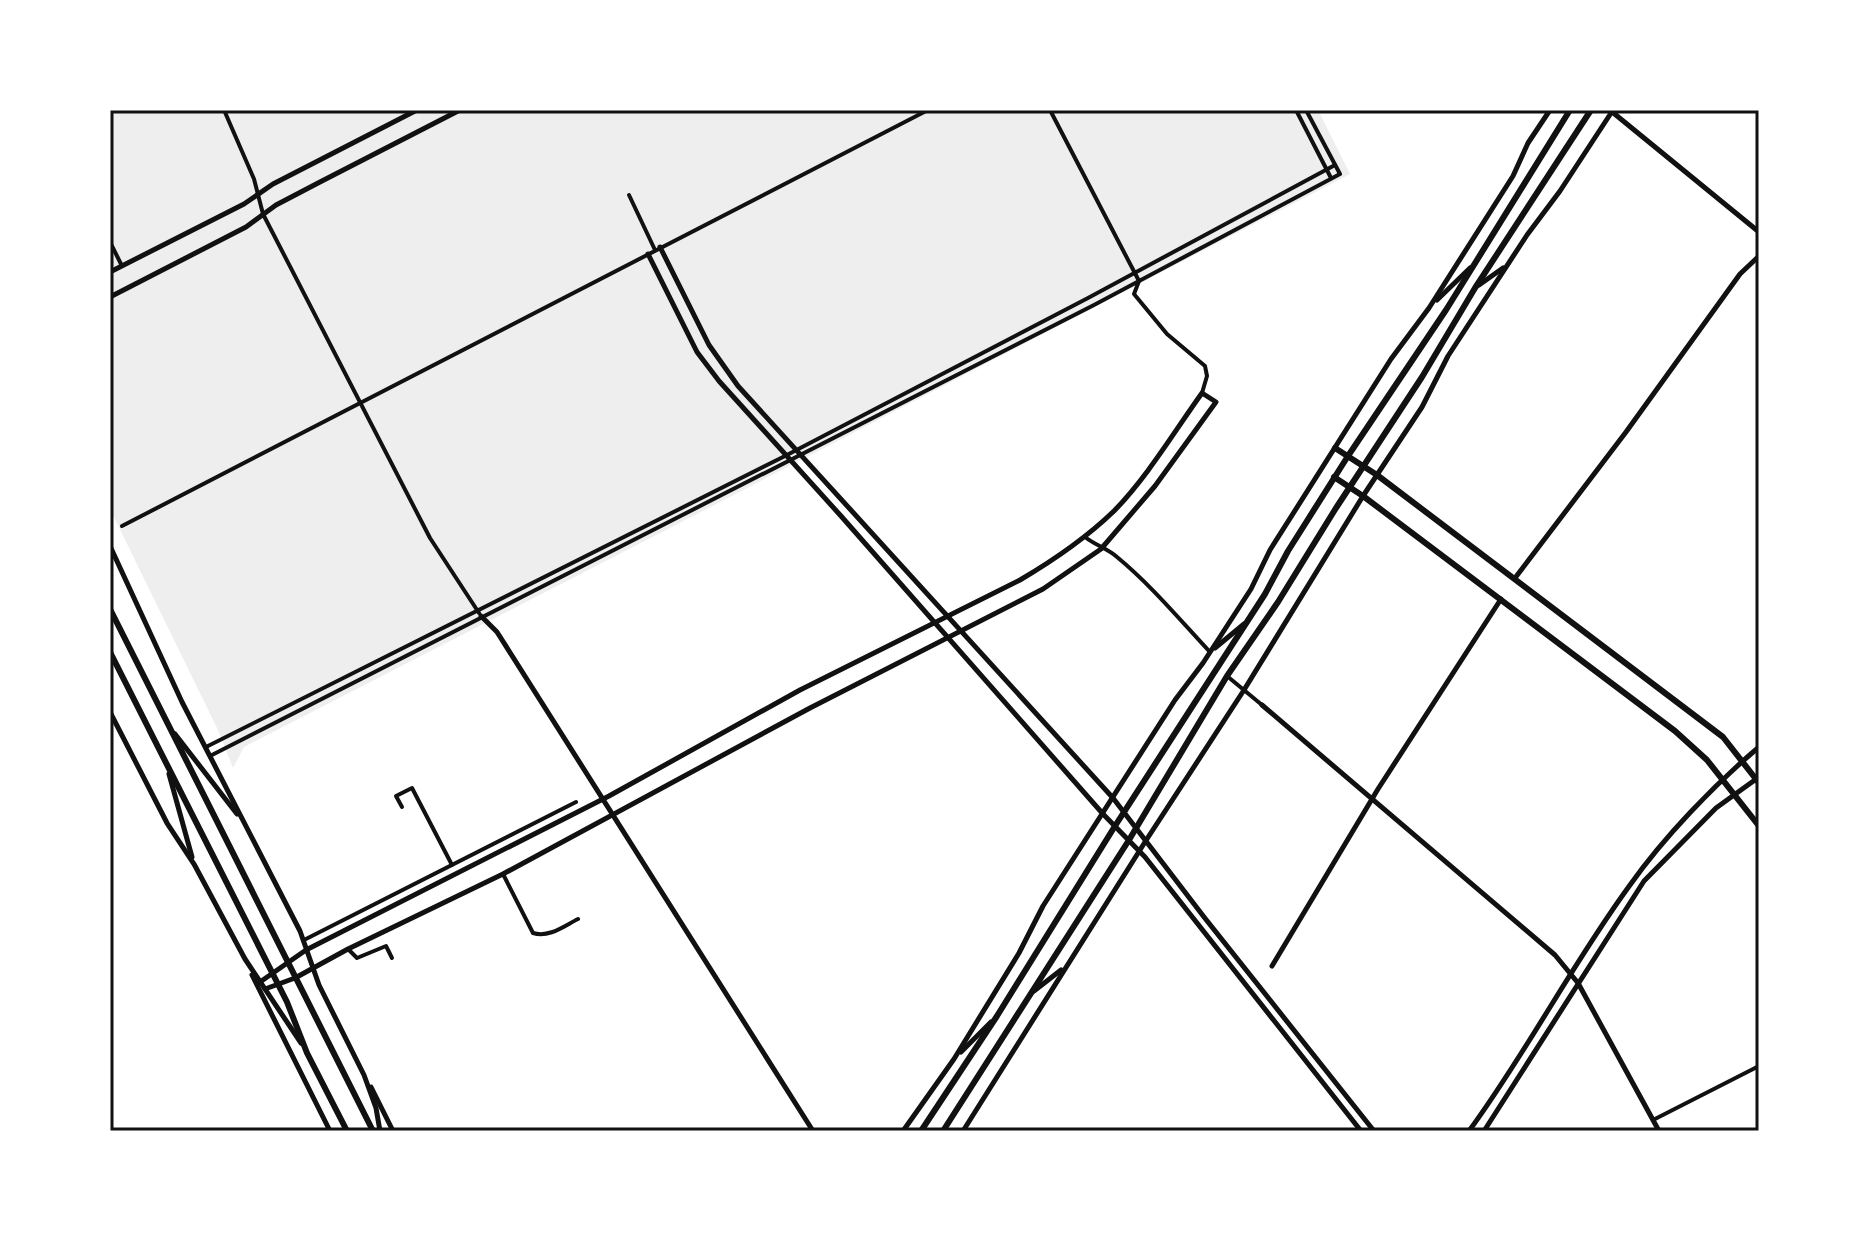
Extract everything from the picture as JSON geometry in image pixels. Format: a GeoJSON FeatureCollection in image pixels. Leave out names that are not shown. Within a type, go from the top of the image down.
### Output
{"type":"FeatureCollection","features":[{"type":"Feature","properties":{"kind":"main road"},"geometry":{"type":"LineString","coordinates":[[921,1131],[997,1016],[1248,621],[1334,477],[1476,262],[1570,110]]}},
{"type":"Feature","properties":{"kind":"main road"},"geometry":{"type":"LineString","coordinates":[[943,1131],[1129,840],[1227,676],[1278,602],[1591,110]]}},
{"type":"Feature","properties":{"kind":"main road"},"geometry":{"type":"LineString","coordinates":[[1335,448],[1377,475],[1723,737],[1758,779]]}},
{"type":"Feature","properties":{"kind":"main road"},"geometry":{"type":"LineString","coordinates":[[1334,477],[1675,731],[1707,760],[1759,826]]}},
{"type":"Feature","properties":{"kind":"main road"},"geometry":{"type":"LineString","coordinates":[[110,609],[373,1131]]}},
{"type":"Feature","properties":{"kind":"main road"},"geometry":{"type":"LineString","coordinates":[[110,652],[278,983],[307,1053],[347,1131]]}},
{"type":"Feature","properties":{"kind":"street"},"geometry":{"type":"LineString","coordinates":[[224,110],[259,194],[263,214],[430,538],[480,613],[497,632],[605,798],[813,1131]]}},
{"type":"Feature","properties":{"kind":"street"},"geometry":{"type":"LineString","coordinates":[[110,272],[417,110]]}},
{"type":"Feature","properties":{"kind":"street"},"geometry":{"type":"LineString","coordinates":[[110,297],[246,227],[320,182],[460,110]]}},
{"type":"Feature","properties":{"kind":"street"},"geometry":{"type":"LineString","coordinates":[[122,526],[928,110]]}},
{"type":"Feature","properties":{"kind":"street"},"geometry":{"type":"LineString","coordinates":[[1050,110],[1139,281]]}},
{"type":"Feature","properties":{"kind":"street"},"geometry":{"type":"LineString","coordinates":[[1296,110],[1331,178]]}},
{"type":"Feature","properties":{"kind":"street"},"geometry":{"type":"LineString","coordinates":[[206,747],[787,459],[802,455],[1340,174],[1306,110]]}},
{"type":"Feature","properties":{"kind":"street"},"geometry":{"type":"LineString","coordinates":[[903,1131],[954,1059],[1019,953],[1043,906],[1175,700],[1251,589],[1270,550],[1391,359],[1429,308],[1513,176],[1528,143],[1550,110]]}},
{"type":"Feature","properties":{"kind":"street"},"geometry":{"type":"LineString","coordinates":[[963,1131],[1431,392],[1448,356],[1611,111],[1759,232]]}},
{"type":"Feature","properties":{"kind":"street"},"geometry":{"type":"LineString","coordinates":[[787,459],[796,450],[1335,165]]}},
{"type":"Feature","properties":{"kind":"street"},"geometry":{"type":"LineString","coordinates":[[629,195],[709,345],[746,396],[1113,798],[1374,1131]]}},
{"type":"Feature","properties":{"kind":"street"},"geometry":{"type":"LineString","coordinates":[[110,242],[122,266]]}},
{"type":"Feature","properties":{"kind":"street"},"geometry":{"type":"LineString","coordinates":[[648,254],[697,352],[739,407],[1139,851],[1361,1131]]}},
{"type":"Feature","properties":{"kind":"street"},"geometry":{"type":"LineString","coordinates":[[1515,578],[1740,274],[1759,256]]}},
{"type":"Feature","properties":{"kind":"street"},"geometry":{"type":"LineString","coordinates":[[1429,308],[1476,262]]}},
{"type":"Feature","properties":{"kind":"street"},"geometry":{"type":"LineString","coordinates":[[1475,288],[1506,266]]}},
{"type":"Feature","properties":{"kind":"street"},"geometry":{"type":"LineString","coordinates":[[260,982],[306,950],[605,798],[800,690],[1020,580],[1055,560],[1085,537],[1140,481],[1202,393],[1207,376],[1205,366],[1173,340],[1134,294],[1139,281]]}},
{"type":"Feature","properties":{"kind":"street"},"geometry":{"type":"LineString","coordinates":[[265,989],[295,978],[503,874],[810,708],[1043,589],[1101,549],[1155,486],[1216,402],[1202,393]]}},
{"type":"Feature","properties":{"kind":"street"},"geometry":{"type":"LineString","coordinates":[[1085,537],[1113,554],[1132,571],[1210,652]]}},
{"type":"Feature","properties":{"kind":"street"},"geometry":{"type":"LineString","coordinates":[[110,546],[182,702],[259,849],[313,969],[393,1131]]}},
{"type":"Feature","properties":{"kind":"street"},"geometry":{"type":"LineString","coordinates":[[1272,966],[1373,798],[1501,599]]}},
{"type":"Feature","properties":{"kind":"street"},"geometry":{"type":"LineString","coordinates":[[210,756],[480,613]]}},
{"type":"Feature","properties":{"kind":"street"},"geometry":{"type":"LineString","coordinates":[[1210,652],[1248,621]]}},
{"type":"Feature","properties":{"kind":"street"},"geometry":{"type":"LineString","coordinates":[[1227,676],[1555,955],[1578,983],[1659,1131]]}},
{"type":"Feature","properties":{"kind":"street"},"geometry":{"type":"LineString","coordinates":[[110,712],[167,823],[194,864],[245,959],[330,1131]]}},
{"type":"Feature","properties":{"kind":"street"},"geometry":{"type":"LineString","coordinates":[[170,727],[227,798],[259,849]]}},
{"type":"Feature","properties":{"kind":"street"},"geometry":{"type":"LineString","coordinates":[[1469,1131],[1495,1096],[1629,886],[1659,848],[1759,747]]}},
{"type":"Feature","properties":{"kind":"street"},"geometry":{"type":"LineString","coordinates":[[168,770],[194,864]]}},
{"type":"Feature","properties":{"kind":"street"},"geometry":{"type":"LineString","coordinates":[[1484,1131],[1644,881],[1716,808],[1758,779]]}},
{"type":"Feature","properties":{"kind":"street"},"geometry":{"type":"LineString","coordinates":[[402,807],[396,796],[412,788],[452,865]]}},
{"type":"Feature","properties":{"kind":"street"},"geometry":{"type":"LineString","coordinates":[[303,941],[576,802]]}},
{"type":"Feature","properties":{"kind":"street"},"geometry":{"type":"LineString","coordinates":[[503,874],[533,933],[540,936],[549,934],[578,919]]}},
{"type":"Feature","properties":{"kind":"street"},"geometry":{"type":"LineString","coordinates":[[348,949],[357,958],[386,946],[392,958]]}},
{"type":"Feature","properties":{"kind":"street"},"geometry":{"type":"LineString","coordinates":[[245,959],[307,1053]]}},
{"type":"Feature","properties":{"kind":"street"},"geometry":{"type":"LineString","coordinates":[[1030,995],[1067,965]]}},
{"type":"Feature","properties":{"kind":"street"},"geometry":{"type":"LineString","coordinates":[[954,1059],[997,1016]]}},
{"type":"Feature","properties":{"kind":"street"},"geometry":{"type":"LineString","coordinates":[[1007,1032],[1018,1041]]}},
{"type":"Feature","properties":{"kind":"street"},"geometry":{"type":"LineString","coordinates":[[1653,1120],[1759,1066]]}},
{"type":"Feature","properties":{"kind":"street"},"geometry":{"type":"LineString","coordinates":[[364,1075],[376,1108],[380,1131]]}},
{"type":"Feature","properties":{"kind":"shaded area"},"geometry":{"type":"Polygon","coordinates":[[[110,110],[1318,110],[1350,174],[244,747],[233,768],[218,730],[110,509],[110,110]]]}}]}
